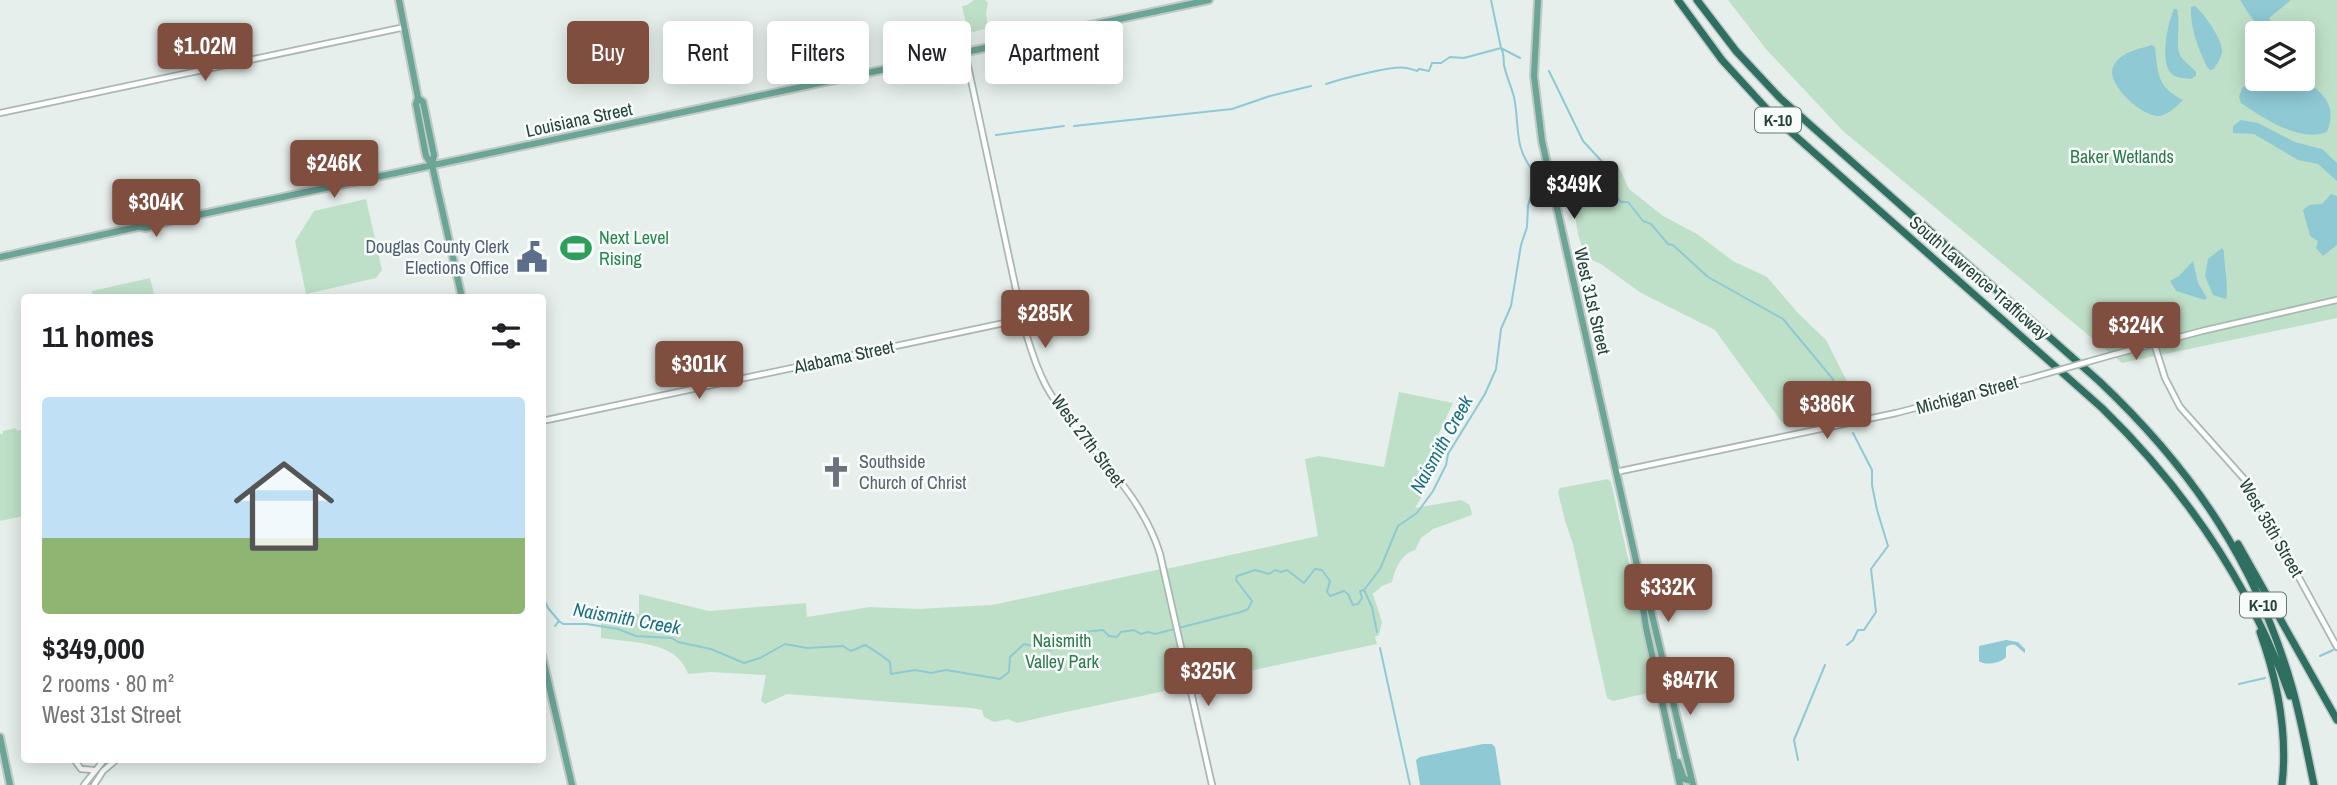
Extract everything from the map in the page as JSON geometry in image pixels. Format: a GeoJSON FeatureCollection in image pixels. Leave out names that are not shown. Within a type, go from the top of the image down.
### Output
{"type":"FeatureCollection","features":[{"type":"Feature","properties":{"kind":"highway","name":"South Lawrence Trafficway"},"geometry":{"type":"LineString","coordinates":[[1678,0],[1727,66],[1775,118],[2066,375],[2126,431],[2182,497],[2247,596],[2287,687],[2306,748]]}},
{"type":"Feature","properties":{"kind":"highway","name":"South Lawrence Trafficway"},"geometry":{"type":"LineString","coordinates":[[1697,0],[1735,51],[1780,98],[2099,381],[2141,421],[2187,476],[2232,543],[2260,598],[2291,685],[2314,785]]}},
{"type":"Feature","properties":{"kind":"highway"},"geometry":{"type":"LineString","coordinates":[[2187,476],[2227,527],[2253,569],[2337,720]]}},
{"type":"Feature","properties":{"kind":"highway"},"geometry":{"type":"LineString","coordinates":[[2226,562],[2255,622],[2276,682],[2284,734],[2282,785]]}},
{"type":"Feature","properties":{"kind":"main road"},"geometry":{"type":"LineString","coordinates":[[399,0],[418,98],[424,102],[434,155],[432,165],[461,294]]}},
{"type":"Feature","properties":{"kind":"main road","name":"Louisiana Street"},"geometry":{"type":"LineString","coordinates":[[971,51],[1043,31],[1058,32],[1209,0]]}},
{"type":"Feature","properties":{"kind":"main road","name":"West 31st Street"},"geometry":{"type":"LineString","coordinates":[[1538,0],[1534,58],[1540,131],[1637,565],[1643,578],[1693,783]]}},
{"type":"Feature","properties":{"kind":"main road","name":"Louisiana Street"},"geometry":{"type":"LineString","coordinates":[[0,257],[883,69]]}},
{"type":"Feature","properties":{"kind":"main road","name":"West 31st Street"},"geometry":{"type":"LineString","coordinates":[[1637,565],[1637,578],[1680,785]]}},
{"type":"Feature","properties":{"kind":"main road"},"geometry":{"type":"LineString","coordinates":[[546,672],[572,785]]}},
{"type":"Feature","properties":{"kind":"main road"},"geometry":{"type":"LineString","coordinates":[[0,737],[10,785]]}},
{"type":"Feature","properties":{"kind":"main road"},"geometry":{"type":"LineString","coordinates":[[1673,751],[1684,779],[1693,783]]}},
{"type":"Feature","properties":{"kind":"street"},"geometry":{"type":"LineString","coordinates":[[0,113],[405,27]]}},
{"type":"Feature","properties":{"kind":"street","name":"West 27th Street"},"geometry":{"type":"LineString","coordinates":[[971,80],[1023,319],[1038,369],[1052,396],[1141,510],[1150,528],[1160,554],[1212,785]]}},
{"type":"Feature","properties":{"kind":"street","name":"Michigan Street"},"geometry":{"type":"LineString","coordinates":[[1616,472],[1900,412],[2031,379],[2154,343],[2337,300]]}},
{"type":"Feature","properties":{"kind":"street","name":"Alabama Street"},"geometry":{"type":"LineString","coordinates":[[546,420],[1023,319]]}},
{"type":"Feature","properties":{"kind":"street","name":"West 35th Street"},"geometry":{"type":"LineString","coordinates":[[2154,343],[2165,378],[2180,407],[2246,481],[2337,647]]}},
{"type":"Feature","properties":{"kind":"street"},"geometry":{"type":"LineString","coordinates":[[77,763],[81,769],[94,770]]}},
{"type":"Feature","properties":{"kind":"street"},"geometry":{"type":"LineString","coordinates":[[84,785],[101,763]]}},
{"type":"Feature","properties":{"kind":"street"},"geometry":{"type":"LineString","coordinates":[[94,785],[112,763]]}},
{"type":"Feature","properties":{"kind":"green space"},"geometry":{"type":"Polygon","coordinates":[[[974,0],[985,0],[988,3],[985,29],[971,31],[971,21],[965,21],[962,6],[974,0]]]}},
{"type":"Feature","properties":{"kind":"green space","name":"Baker Wetlands"},"geometry":{"type":"Polygon","coordinates":[[[1728,0],[2337,0],[2337,318],[2122,363],[1843,131],[1766,49],[1728,0]]]}},
{"type":"Feature","properties":{"kind":"green space"},"geometry":{"type":"Polygon","coordinates":[[[1618,165],[1629,189],[1663,216],[1697,234],[1733,261],[1767,277],[1826,340],[1863,413],[1786,428],[1715,330],[1641,293],[1601,264],[1585,257],[1572,198],[1596,185],[1601,173],[1618,165]]]}},
{"type":"Feature","properties":{"kind":"green space"},"geometry":{"type":"Polygon","coordinates":[[[366,199],[382,270],[376,278],[306,294],[295,241],[314,211],[366,199]]]}},
{"type":"Feature","properties":{"kind":"green space"},"geometry":{"type":"Polygon","coordinates":[[[150,278],[154,294],[92,294],[92,291],[150,278]]]}},
{"type":"Feature","properties":{"kind":"green space"},"geometry":{"type":"Polygon","coordinates":[[[1399,392],[1453,403],[1427,464],[1421,498],[1415,508],[1461,500],[1470,505],[1472,515],[1433,529],[1421,538],[1415,550],[1399,563],[1392,582],[1373,594],[1382,622],[1379,635],[1375,637],[1377,644],[1192,683],[1166,569],[1318,536],[1305,459],[1319,456],[1384,467],[1399,392]]]}},
{"type":"Feature","properties":{"kind":"green space"},"geometry":{"type":"Polygon","coordinates":[[[16,428],[17,431],[21,430],[21,517],[0,521],[0,434],[3,434],[3,431],[16,428]]]}},
{"type":"Feature","properties":{"kind":"green space"},"geometry":{"type":"Polygon","coordinates":[[[1608,479],[1611,482],[1656,684],[1652,692],[1613,701],[1607,698],[1573,544],[1558,492],[1560,488],[1608,479]]]}},
{"type":"Feature","properties":{"kind":"green space","name":"Naismith Valley Park"},"geometry":{"type":"Polygon","coordinates":[[[1161,569],[1187,686],[1017,723],[1008,719],[994,722],[984,717],[982,710],[971,708],[787,694],[765,704],[761,701],[766,675],[710,672],[688,674],[682,663],[664,649],[601,638],[601,617],[633,627],[634,614],[639,614],[639,594],[709,611],[806,603],[807,617],[870,607],[918,609],[992,605],[1161,569]]]}},
{"type":"Feature","properties":{"kind":"water"},"geometry":{"type":"Polygon","coordinates":[[[2240,0],[2291,0],[2269,18],[2271,21],[2255,21],[2240,0]]]}},
{"type":"Feature","properties":{"kind":"water"},"geometry":{"type":"Polygon","coordinates":[[[2195,6],[2212,27],[2221,47],[2221,56],[2214,69],[2207,67],[2195,38],[2191,7],[2195,6]]]}},
{"type":"Feature","properties":{"kind":"water"},"geometry":{"type":"Polygon","coordinates":[[[2174,9],[2177,9],[2178,15],[2180,55],[2196,72],[2196,76],[2191,79],[2174,75],[2167,66],[2166,40],[2174,9]]]}},
{"type":"Feature","properties":{"kind":"water"},"geometry":{"type":"Polygon","coordinates":[[[2152,45],[2155,47],[2160,79],[2168,90],[2183,100],[2170,112],[2160,116],[2144,111],[2126,98],[2112,72],[2121,57],[2152,45]]]}},
{"type":"Feature","properties":{"kind":"water"},"geometry":{"type":"Polygon","coordinates":[[[2245,86],[2245,91],[2315,91],[2315,88],[2325,98],[2330,108],[2327,132],[2305,134],[2271,122],[2241,103],[2239,97],[2245,86]]]}},
{"type":"Feature","properties":{"kind":"water"},"geometry":{"type":"Polygon","coordinates":[[[2241,120],[2258,123],[2295,142],[2322,149],[2337,163],[2337,181],[2318,164],[2298,160],[2254,134],[2233,133],[2233,126],[2241,120]]]}},
{"type":"Feature","properties":{"kind":"water"},"geometry":{"type":"Polygon","coordinates":[[[2331,194],[2337,196],[2337,245],[2323,256],[2316,248],[2318,241],[2310,236],[2303,210],[2309,205],[2322,204],[2331,194]]]}},
{"type":"Feature","properties":{"kind":"water"},"geometry":{"type":"Polygon","coordinates":[[[2222,248],[2227,282],[2226,299],[2213,295],[2205,276],[2208,259],[2222,248]]]}},
{"type":"Feature","properties":{"kind":"water"},"geometry":{"type":"Polygon","coordinates":[[[2193,261],[2198,283],[2207,298],[2205,300],[2176,291],[2170,281],[2179,276],[2193,261]]]}},
{"type":"Feature","properties":{"kind":"water"},"geometry":{"type":"Polygon","coordinates":[[[2006,640],[2018,642],[2025,649],[2025,653],[2012,644],[2006,647],[2006,657],[2001,661],[1989,664],[1979,661],[1979,646],[2006,640]]]}},
{"type":"Feature","properties":{"kind":"water"},"geometry":{"type":"Polygon","coordinates":[[[1492,744],[1495,747],[1501,785],[1420,785],[1416,760],[1420,757],[1492,744]]]}},
{"type":"Feature","properties":{"kind":"waterway","name":"Naismith Creek"},"geometry":{"type":"LineString","coordinates":[[555,626],[559,621],[563,624],[587,624],[618,629],[636,636],[672,638],[678,642],[711,649],[744,663],[760,658],[785,644],[807,648],[843,646],[851,651],[865,645],[890,662],[891,674],[915,670],[931,673],[946,670],[1000,679],[1009,672],[1010,657],[1024,644],[1050,650],[1063,647],[1083,632],[1103,630],[1109,636],[1117,637],[1121,632],[1134,630],[1141,634],[1155,634],[1241,612],[1248,609],[1252,601],[1236,580],[1237,576],[1255,570],[1269,574],[1275,570],[1287,570],[1304,583],[1315,569],[1322,570],[1330,581],[1327,592],[1330,596],[1344,591],[1353,605],[1358,604],[1362,598],[1360,591],[1364,590],[1380,569],[1398,526],[1417,513],[1433,491],[1446,465],[1448,454],[1485,394],[1496,369],[1501,329],[1511,306],[1521,245],[1527,227],[1534,172],[1520,145],[1514,97],[1505,69],[1491,0]]}},
{"type":"Feature","properties":{"kind":"waterway"},"geometry":{"type":"LineString","coordinates":[[1326,84],[1391,69],[1429,71],[1432,63],[1441,63],[1450,57],[1464,58],[1501,48],[1520,58]]}},
{"type":"Feature","properties":{"kind":"waterway"},"geometry":{"type":"LineString","coordinates":[[1549,71],[1583,141],[1607,167],[1603,176],[1609,190],[1621,202],[1628,202],[1643,221],[1651,224],[1668,244],[1673,245],[1708,277],[1783,319],[1832,378],[1849,413]]}},
{"type":"Feature","properties":{"kind":"waterway"},"geometry":{"type":"LineString","coordinates":[[1074,126],[1232,109],[1311,86]]}},
{"type":"Feature","properties":{"kind":"waterway"},"geometry":{"type":"LineString","coordinates":[[996,135],[1064,126]]}},
{"type":"Feature","properties":{"kind":"waterway"},"geometry":{"type":"LineString","coordinates":[[1847,645],[1858,630],[1864,630],[1876,612],[1871,569],[1888,546],[1877,510],[1872,470],[1853,433]]}},
{"type":"Feature","properties":{"kind":"waterway"},"geometry":{"type":"LineString","coordinates":[[1364,590],[1372,607],[1377,632]]}},
{"type":"Feature","properties":{"kind":"waterway"},"geometry":{"type":"LineString","coordinates":[[546,603],[559,621]]}},
{"type":"Feature","properties":{"kind":"waterway"},"geometry":{"type":"LineString","coordinates":[[1380,648],[1410,785]]}},
{"type":"Feature","properties":{"kind":"waterway"},"geometry":{"type":"LineString","coordinates":[[2320,656],[2333,650]]}},
{"type":"Feature","properties":{"kind":"waterway"},"geometry":{"type":"LineString","coordinates":[[1798,760],[1794,740],[1825,665]]}},
{"type":"Feature","properties":{"kind":"waterway"},"geometry":{"type":"LineString","coordinates":[[2239,684],[2265,678]]}},
{"type":"Feature","properties":{"kind":"place","name":"Next Level Rising"},"geometry":{"type":"Point","coordinates":[576,248]}},
{"type":"Feature","properties":{"kind":"place","name":"Douglas County Clerk Elections Office"},"geometry":{"type":"Point","coordinates":[532,257]}},
{"type":"Feature","properties":{"kind":"place","name":"Southside Church of Christ"},"geometry":{"type":"Point","coordinates":[836,472]}}]}
